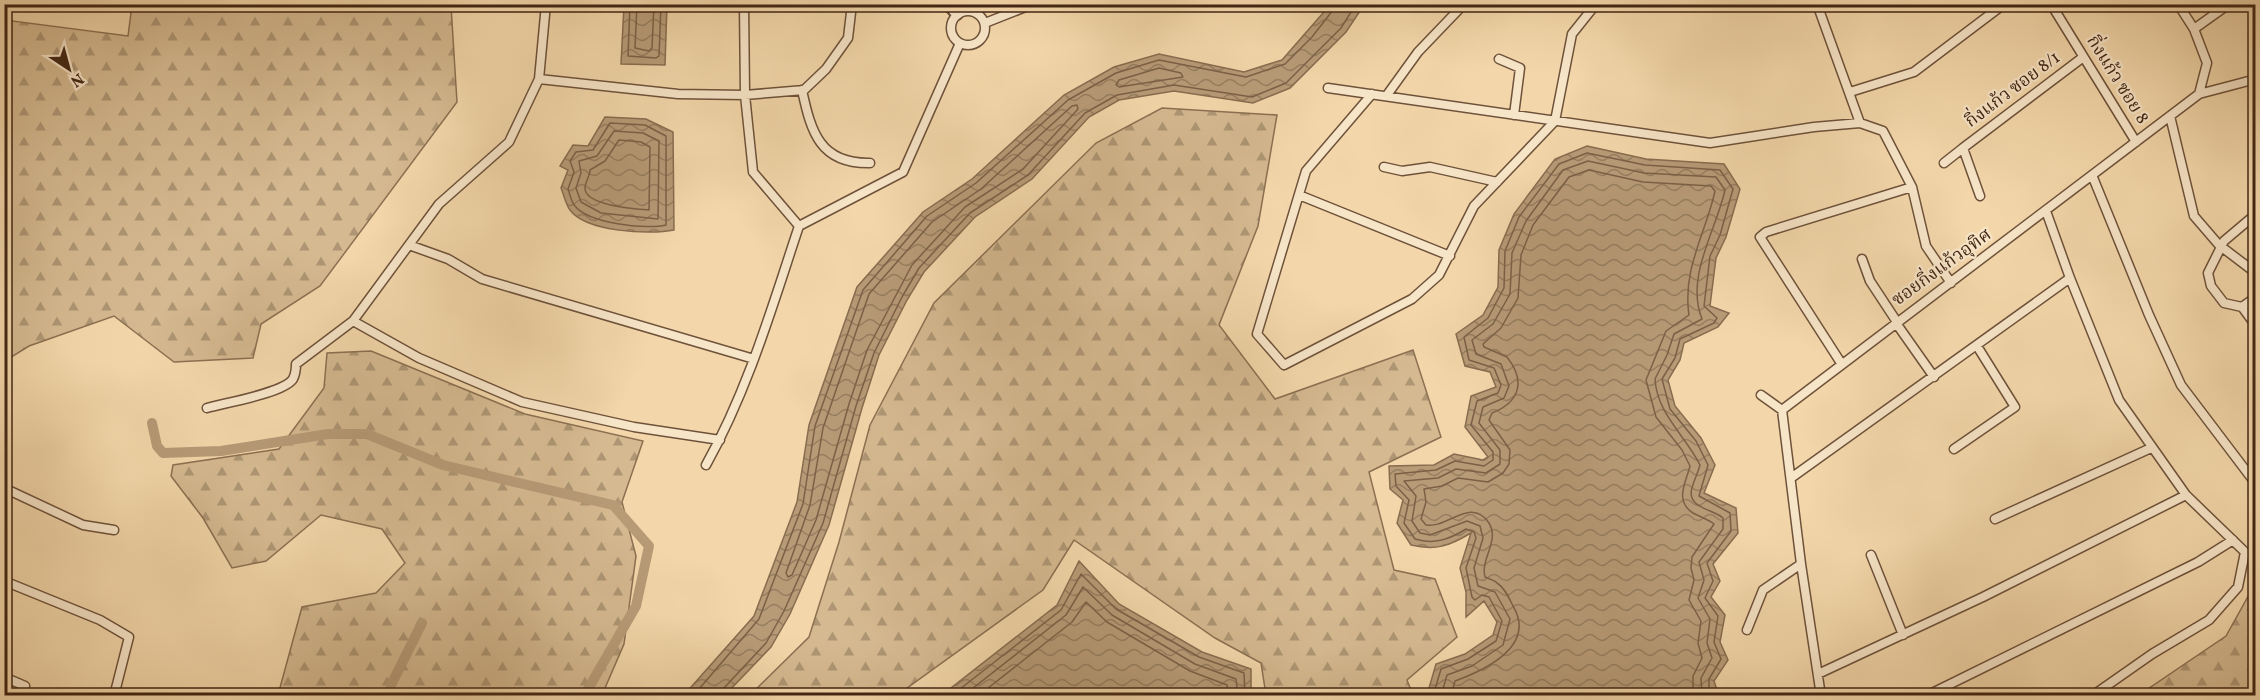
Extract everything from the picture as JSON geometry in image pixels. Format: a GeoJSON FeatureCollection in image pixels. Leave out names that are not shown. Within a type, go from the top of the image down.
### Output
{"type":"FeatureCollection","features":[{"type":"Feature","properties":{"kind":"street"},"geometry":{"type":"LineString","coordinates":[[207,408],[286,385],[294,378],[296,364],[353,321],[439,204],[508,142],[539,79],[546,4]]}},
{"type":"Feature","properties":{"kind":"street"},"geometry":{"type":"LineString","coordinates":[[744,4],[745,96],[753,172],[799,226]]}},
{"type":"Feature","properties":{"kind":"street"},"geometry":{"type":"LineString","coordinates":[[539,79],[678,94],[745,96],[802,90],[826,69],[848,38],[852,4]]}},
{"type":"Feature","properties":{"kind":"street"},"geometry":{"type":"LineString","coordinates":[[948,4],[957,14]]}},
{"type":"Feature","properties":{"kind":"street"},"geometry":{"type":"LineString","coordinates":[[985,23],[1033,4]]}},
{"type":"Feature","properties":{"kind":"street"},"geometry":{"type":"LineString","coordinates":[[1387,95],[1418,52],[1464,4]]}},
{"type":"Feature","properties":{"kind":"street"},"geometry":{"type":"LineString","coordinates":[[1371,94],[1306,171],[1257,334],[1284,365],[1412,299],[1439,275],[1474,206],[1555,121],[1572,34],[1596,4]]}},
{"type":"Feature","properties":{"kind":"street"},"geometry":{"type":"LineString","coordinates":[[1817,4],[1860,123]]}},
{"type":"Feature","properties":{"kind":"street"},"geometry":{"type":"LineString","coordinates":[[1850,92],[1914,72],[2004,4]]}},
{"type":"Feature","properties":{"kind":"street","name":"กิ่งแก้ว ซอย 8"},"geometry":{"type":"LineString","coordinates":[[2051,4],[2082,58],[2136,142]]}},
{"type":"Feature","properties":{"kind":"street"},"geometry":{"type":"LineString","coordinates":[[2178,4],[2194,29],[2207,63],[2199,94]]}},
{"type":"Feature","properties":{"kind":"street"},"geometry":{"type":"LineString","coordinates":[[2194,29],[2229,4]]}},
{"type":"Feature","properties":{"kind":"street"},"geometry":{"type":"LineString","coordinates":[[957,14],[974,11],[985,23],[984,35],[976,43],[960,43]]}},
{"type":"Feature","properties":{"kind":"street"},"geometry":{"type":"LineString","coordinates":[[957,14],[950,30],[960,43]]}},
{"type":"Feature","properties":{"kind":"street"},"geometry":{"type":"LineString","coordinates":[[706,465],[720,440],[754,359],[799,226],[903,172],[960,43]]}},
{"type":"Feature","properties":{"kind":"street","name":"กิ่งแก้ว ซอย 8/1"},"geometry":{"type":"LineString","coordinates":[[1944,163],[2082,58]]}},
{"type":"Feature","properties":{"kind":"street"},"geometry":{"type":"LineString","coordinates":[[1499,59],[1520,68],[1514,115]]}},
{"type":"Feature","properties":{"kind":"street","name":"ซอยกิ่งแก้วอุทิศ"},"geometry":{"type":"LineString","coordinates":[[1782,410],[1841,363],[1951,283],[2199,94],[2256,79]]}},
{"type":"Feature","properties":{"kind":"street"},"geometry":{"type":"LineString","coordinates":[[1328,88],[1710,143],[1814,127],[1860,123],[1883,130],[1912,187],[1926,246],[1951,283]]}},
{"type":"Feature","properties":{"kind":"street"},"geometry":{"type":"LineString","coordinates":[[802,90],[809,124],[820,145],[848,163],[870,163]]}},
{"type":"Feature","properties":{"kind":"street"},"geometry":{"type":"LineString","coordinates":[[2170,116],[2194,216],[2221,246],[2256,273]]}},
{"type":"Feature","properties":{"kind":"street"},"geometry":{"type":"LineString","coordinates":[[1963,148],[1980,196]]}},
{"type":"Feature","properties":{"kind":"street"},"geometry":{"type":"LineString","coordinates":[[1384,167],[1402,171],[1430,167],[1497,182]]}},
{"type":"Feature","properties":{"kind":"street"},"geometry":{"type":"LineString","coordinates":[[2092,175],[2149,315],[2181,385],[2256,484]]}},
{"type":"Feature","properties":{"kind":"street"},"geometry":{"type":"LineString","coordinates":[[1841,363],[1760,237],[1766,232],[1912,187]]}},
{"type":"Feature","properties":{"kind":"street"},"geometry":{"type":"LineString","coordinates":[[1299,195],[1450,256]]}},
{"type":"Feature","properties":{"kind":"street"},"geometry":{"type":"LineString","coordinates":[[2046,211],[2119,400],[2186,495],[2245,552],[2238,587],[2209,620],[2152,654],[2092,696]]}},
{"type":"Feature","properties":{"kind":"street"},"geometry":{"type":"LineString","coordinates":[[2256,214],[2224,241],[2208,273],[2211,286],[2224,303],[2242,307],[2256,326]]}},
{"type":"Feature","properties":{"kind":"street"},"geometry":{"type":"LineString","coordinates":[[409,245],[448,259],[482,279],[754,359]]}},
{"type":"Feature","properties":{"kind":"street"},"geometry":{"type":"LineString","coordinates":[[1862,259],[1870,281],[1934,377]]}},
{"type":"Feature","properties":{"kind":"street"},"geometry":{"type":"LineString","coordinates":[[1791,478],[2070,278]]}},
{"type":"Feature","properties":{"kind":"street"},"geometry":{"type":"LineString","coordinates":[[2242,307],[2256,297]]}},
{"type":"Feature","properties":{"kind":"street"},"geometry":{"type":"LineString","coordinates":[[353,321],[419,358],[522,402],[634,427],[720,440]]}},
{"type":"Feature","properties":{"kind":"street"},"geometry":{"type":"LineString","coordinates":[[1953,449],[2015,408],[1977,346]]}},
{"type":"Feature","properties":{"kind":"street"},"geometry":{"type":"LineString","coordinates":[[1761,395],[1782,410],[1801,564],[1821,696]]}},
{"type":"Feature","properties":{"kind":"street"},"geometry":{"type":"LineString","coordinates":[[1995,519],[2151,448]]}},
{"type":"Feature","properties":{"kind":"street"},"geometry":{"type":"LineString","coordinates":[[4,488],[83,525],[114,530]]}},
{"type":"Feature","properties":{"kind":"street"},"geometry":{"type":"LineString","coordinates":[[1818,674],[1903,635],[2186,495]]}},
{"type":"Feature","properties":{"kind":"street"},"geometry":{"type":"LineString","coordinates":[[1926,696],[2198,562],[2233,540]]}},
{"type":"Feature","properties":{"kind":"street"},"geometry":{"type":"LineString","coordinates":[[1870,555],[1903,635]]}},
{"type":"Feature","properties":{"kind":"street"},"geometry":{"type":"LineString","coordinates":[[1748,630],[1763,590],[1801,564]]}},
{"type":"Feature","properties":{"kind":"street"},"geometry":{"type":"LineString","coordinates":[[4,581],[100,620],[129,637],[114,696]]}},
{"type":"Feature","properties":{"kind":"street"},"geometry":{"type":"LineString","coordinates":[[4,677],[25,686]]}},
{"type":"Feature","properties":{"kind":"green space"},"geometry":{"type":"Polygon","coordinates":[[[448,4],[451,6],[457,102],[320,286],[261,324],[253,358],[174,362],[114,316],[29,346],[5,361],[5,20],[128,36],[132,5],[448,4]]]}},
{"type":"Feature","properties":{"kind":"green space"},"geometry":{"type":"Polygon","coordinates":[[[1162,108],[1277,115],[1258,226],[1219,325],[1275,399],[1413,350],[1441,437],[1369,472],[1394,570],[1435,579],[1457,637],[1407,680],[1413,695],[1266,695],[1261,663],[1215,638],[1074,540],[1043,590],[900,693],[893,696],[750,695],[809,637],[839,542],[870,425],[934,303],[1096,143],[1162,108]]]}},
{"type":"Feature","properties":{"kind":"green space"},"geometry":{"type":"Polygon","coordinates":[[[371,351],[525,414],[643,441],[622,502],[636,556],[624,644],[602,695],[278,695],[302,607],[376,593],[405,563],[382,529],[321,515],[266,561],[232,568],[203,518],[171,476],[173,465],[279,449],[324,388],[327,353],[371,351]]]}},
{"type":"Feature","properties":{"kind":"green space"},"geometry":{"type":"Polygon","coordinates":[[[2255,584],[2255,695],[2139,695],[2226,636],[2255,584]]]}},
{"type":"Feature","properties":{"kind":"water"},"geometry":{"type":"Polygon","coordinates":[[[624,5],[667,5],[665,65],[621,64],[624,5]]]}},
{"type":"Feature","properties":{"kind":"water"},"geometry":{"type":"Polygon","coordinates":[[[1330,5],[1364,5],[1346,32],[1290,88],[1253,103],[1174,91],[1119,100],[1089,117],[1032,179],[975,217],[924,272],[879,355],[829,525],[790,614],[771,647],[725,695],[684,695],[754,616],[797,502],[809,425],[857,287],[923,212],[972,179],[1064,95],[1114,67],[1159,54],[1244,72],[1282,60],[1330,5]]]}},
{"type":"Feature","properties":{"kind":"water"},"geometry":{"type":"Polygon","coordinates":[[[605,117],[646,119],[673,132],[674,230],[635,232],[619,230],[590,223],[570,210],[561,188],[568,170],[560,166],[573,145],[588,146],[605,117]]]}},
{"type":"Feature","properties":{"kind":"water"},"geometry":{"type":"Polygon","coordinates":[[[1587,146],[1646,159],[1724,164],[1740,189],[1726,237],[1716,258],[1710,306],[1729,313],[1718,327],[1684,343],[1680,360],[1668,380],[1675,406],[1701,438],[1715,465],[1704,493],[1736,508],[1738,533],[1713,564],[1720,581],[1711,597],[1725,615],[1720,642],[1728,660],[1714,681],[1717,690],[1714,695],[1427,695],[1436,664],[1465,654],[1493,635],[1497,622],[1484,601],[1466,617],[1466,592],[1460,568],[1471,533],[1442,546],[1411,545],[1397,523],[1403,500],[1390,489],[1389,466],[1434,465],[1454,454],[1483,460],[1488,457],[1465,427],[1471,396],[1496,387],[1490,372],[1465,366],[1456,334],[1483,315],[1498,287],[1499,250],[1514,214],[1555,159],[1587,146]]]}},
{"type":"Feature","properties":{"kind":"water"},"geometry":{"type":"Polygon","coordinates":[[[1079,561],[1119,604],[1202,652],[1251,669],[1251,695],[942,695],[1057,605],[1079,561]]]}},
{"type":"Feature","properties":{"kind":"waterway"},"geometry":{"type":"LineString","coordinates":[[152,423],[157,446],[163,453],[221,451],[328,434],[367,434],[443,465],[613,505],[649,546],[636,606],[584,696]]}},
{"type":"Feature","properties":{"kind":"waterway"},"geometry":{"type":"LineString","coordinates":[[390,696],[391,685],[422,623]]}}]}
